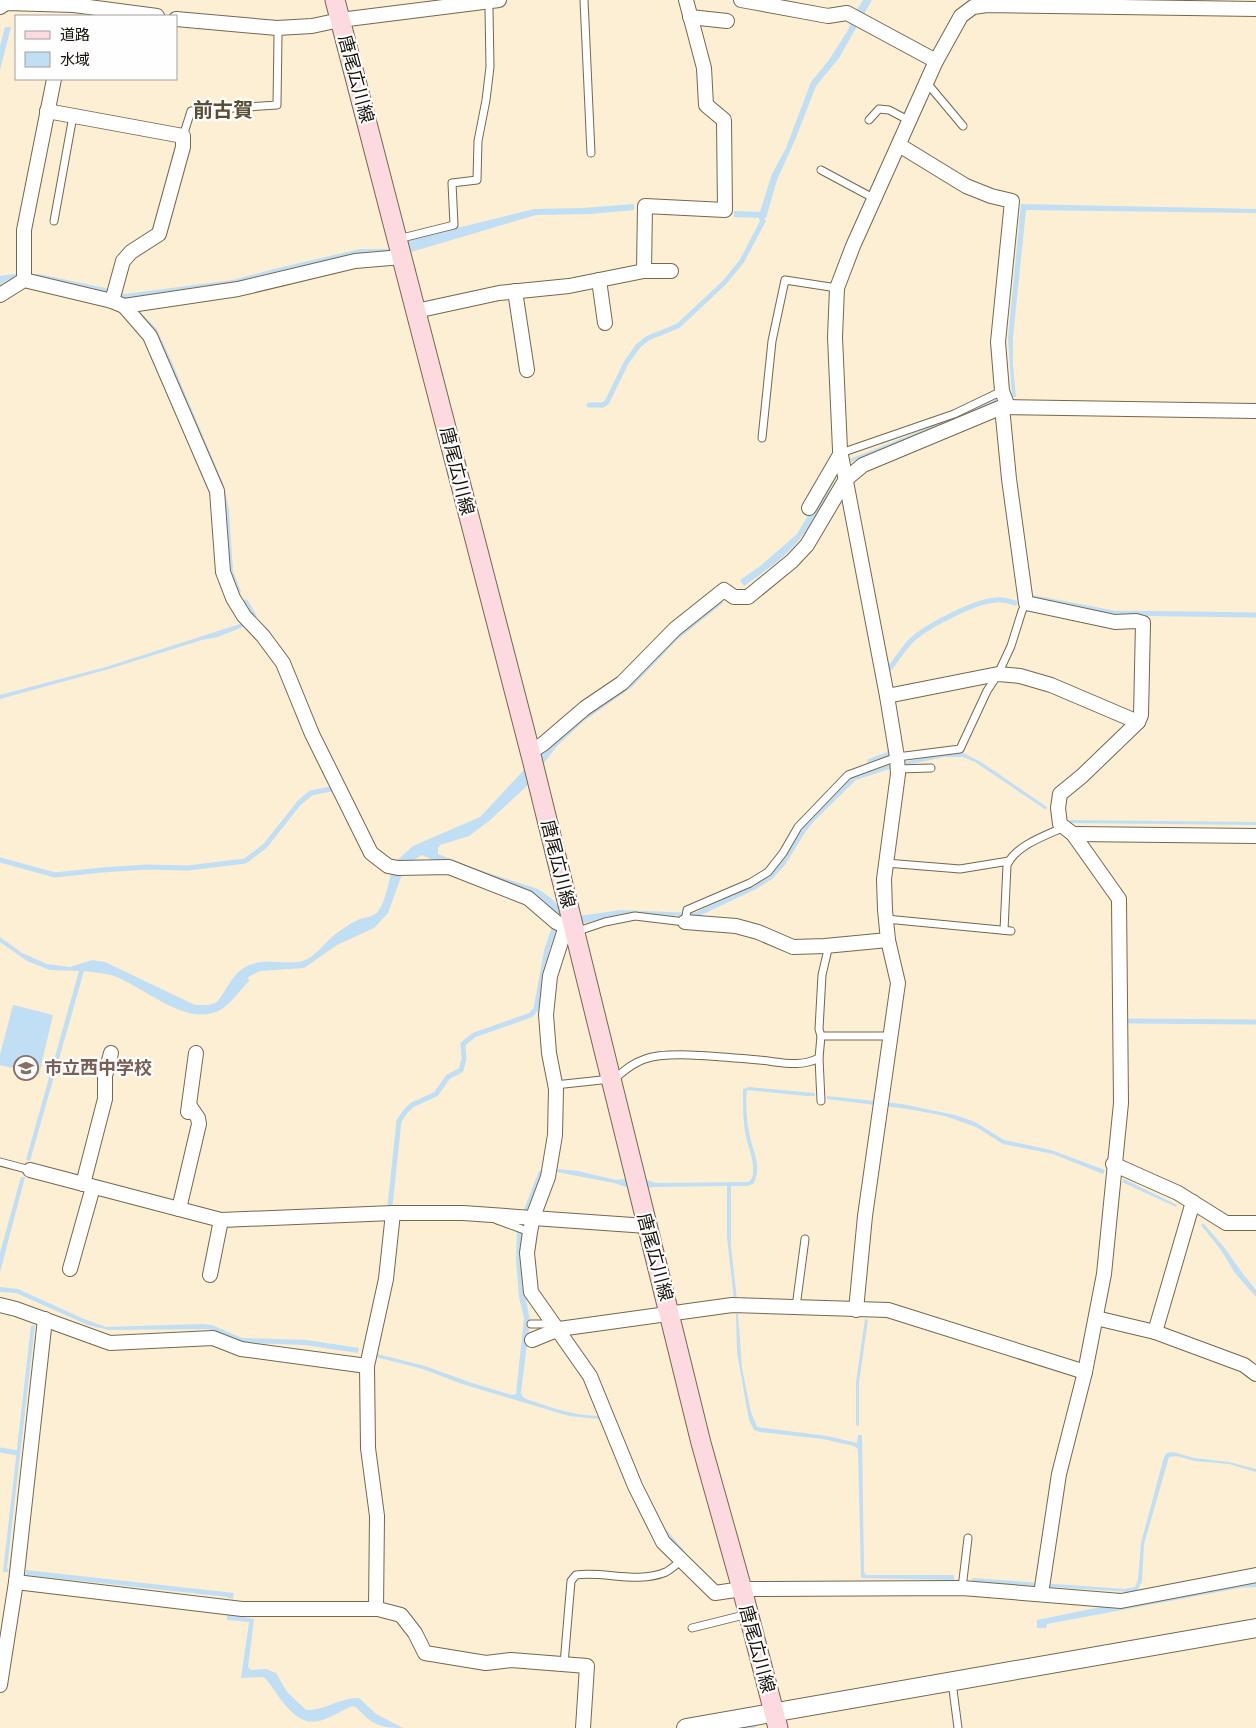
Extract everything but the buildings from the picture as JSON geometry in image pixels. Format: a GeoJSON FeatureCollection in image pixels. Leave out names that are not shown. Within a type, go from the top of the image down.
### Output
{"type":"FeatureCollection","features":[{"type":"Feature","properties":{"kind":"main road","name":"唐尾広川線"},"geometry":{"type":"LineString","coordinates":[[335,0],[532,763],[701,1443],[742,1589],[776,1721]]}},
{"type":"Feature","properties":{"kind":"street"},"geometry":{"type":"LineString","coordinates":[[644,270],[645,206],[724,210],[724,120],[706,105],[704,68],[686,0]]}},
{"type":"Feature","properties":{"kind":"street"},"geometry":{"type":"LineString","coordinates":[[741,0],[828,16],[846,13],[936,61]]}},
{"type":"Feature","properties":{"kind":"street"},"geometry":{"type":"LineString","coordinates":[[178,19],[277,28],[312,26],[340,20],[464,2],[494,4]]}},
{"type":"Feature","properties":{"kind":"street"},"geometry":{"type":"LineString","coordinates":[[2,4],[73,7],[147,15]]}},
{"type":"Feature","properties":{"kind":"street"},"geometry":{"type":"LineString","coordinates":[[856,1310],[865,1216],[898,983],[888,940],[884,879],[898,763],[887,696],[840,453],[836,337],[837,288],[936,61],[961,16],[973,8],[987,5],[1256,9]]}},
{"type":"Feature","properties":{"kind":"street"},"geometry":{"type":"LineString","coordinates":[[690,17],[727,21]]}},
{"type":"Feature","properties":{"kind":"street"},"geometry":{"type":"LineString","coordinates":[[24,280],[24,230],[54,80]]}},
{"type":"Feature","properties":{"kind":"street"},"geometry":{"type":"LineString","coordinates":[[47,111],[183,136],[183,146],[159,234],[131,252],[123,261],[118,304]]}},
{"type":"Feature","properties":{"kind":"street"},"geometry":{"type":"LineString","coordinates":[[899,145],[966,186],[991,196],[1012,201],[998,342],[1005,407],[1009,479],[1026,603],[1115,622],[1136,621],[1143,623],[1141,715],[1138,722],[1082,776],[1060,794],[1058,808],[1060,824],[1069,830],[1119,899],[1121,1103],[1113,1164],[1104,1274],[1085,1372],[1059,1474],[1041,1594]]}},
{"type":"Feature","properties":{"kind":"street"},"geometry":{"type":"LineString","coordinates":[[0,295],[24,280],[118,304],[238,290],[400,248]]}},
{"type":"Feature","properties":{"kind":"street"},"geometry":{"type":"LineString","coordinates":[[416,311],[499,293],[569,286],[644,270],[670,271]]}},
{"type":"Feature","properties":{"kind":"street"},"geometry":{"type":"LineString","coordinates":[[599,280],[605,323]]}},
{"type":"Feature","properties":{"kind":"street"},"geometry":{"type":"LineString","coordinates":[[515,291],[527,370]]}},
{"type":"Feature","properties":{"kind":"street"},"geometry":{"type":"LineString","coordinates":[[118,304],[150,336],[217,491],[223,572],[232,598],[244,616],[283,664],[312,734],[371,853],[398,868],[449,867],[528,898],[556,922],[571,924],[550,976],[546,1016],[548,1053],[555,1085],[555,1135],[548,1176],[526,1223],[527,1253],[532,1292],[590,1376],[635,1486],[663,1542],[715,1593],[742,1589],[962,1588],[1120,1601],[1256,1575]]}},
{"type":"Feature","properties":{"kind":"street"},"geometry":{"type":"LineString","coordinates":[[532,763],[542,744],[585,708],[622,683],[675,629],[724,590],[734,597],[748,597],[792,561],[807,545],[846,478],[863,465],[1005,407],[1256,412]]}},
{"type":"Feature","properties":{"kind":"street"},"geometry":{"type":"LineString","coordinates":[[809,508],[840,453]]}},
{"type":"Feature","properties":{"kind":"street"},"geometry":{"type":"LineString","coordinates":[[887,696],[998,674],[1020,676],[1051,685],[1138,722]]}},
{"type":"Feature","properties":{"kind":"street"},"geometry":{"type":"LineString","coordinates":[[1069,830],[1256,836]]}},
{"type":"Feature","properties":{"kind":"street"},"geometry":{"type":"LineString","coordinates":[[685,922],[736,926],[758,932],[793,947],[888,940]]}},
{"type":"Feature","properties":{"kind":"street"},"geometry":{"type":"LineString","coordinates":[[70,1269],[105,1099],[105,1076],[111,1053]]}},
{"type":"Feature","properties":{"kind":"street"},"geometry":{"type":"LineString","coordinates":[[179,1209],[199,1124],[198,1118],[188,1109],[196,1053]]}},
{"type":"Feature","properties":{"kind":"street"},"geometry":{"type":"LineString","coordinates":[[1113,1164],[1178,1193],[1226,1223],[1256,1223]]}},
{"type":"Feature","properties":{"kind":"street"},"geometry":{"type":"LineString","coordinates":[[30,1170],[222,1220],[393,1213],[478,1214],[526,1223],[647,1226]]}},
{"type":"Feature","properties":{"kind":"street"},"geometry":{"type":"LineString","coordinates":[[1155,1332],[1193,1202]]}},
{"type":"Feature","properties":{"kind":"street"},"geometry":{"type":"LineString","coordinates":[[376,1609],[377,1516],[368,1448],[367,1366],[386,1279],[393,1213]]}},
{"type":"Feature","properties":{"kind":"street"},"geometry":{"type":"LineString","coordinates":[[210,1275],[222,1220]]}},
{"type":"Feature","properties":{"kind":"street"},"geometry":{"type":"LineString","coordinates":[[0,1305],[110,1343],[213,1338],[241,1349],[367,1366]]}},
{"type":"Feature","properties":{"kind":"street"},"geometry":{"type":"LineString","coordinates":[[532,1340],[557,1326],[732,1306],[888,1310],[1085,1372]]}},
{"type":"Feature","properties":{"kind":"street"},"geometry":{"type":"LineString","coordinates":[[1096,1318],[1155,1332],[1244,1365],[1256,1374]]}},
{"type":"Feature","properties":{"kind":"street"},"geometry":{"type":"LineString","coordinates":[[0,1685],[2,1656],[16,1582],[45,1320]]}},
{"type":"Feature","properties":{"kind":"street"},"geometry":{"type":"LineString","coordinates":[[16,1582],[242,1609],[376,1609],[401,1616],[414,1632],[425,1653],[486,1663],[511,1660],[587,1666],[583,1728]]}},
{"type":"Feature","properties":{"kind":"street"},"geometry":{"type":"LineString","coordinates":[[686,1728],[776,1721],[952,1682],[1256,1628]]}},
{"type":"Feature","properties":{"kind":"lane"},"geometry":{"type":"LineString","coordinates":[[584,0],[591,153]]}},
{"type":"Feature","properties":{"kind":"lane"},"geometry":{"type":"LineString","coordinates":[[400,248],[454,225],[452,183],[478,180],[478,141],[490,67],[494,4]]}},
{"type":"Feature","properties":{"kind":"lane"},"geometry":{"type":"LineString","coordinates":[[183,136],[192,111],[277,105],[278,35]]}},
{"type":"Feature","properties":{"kind":"lane"},"geometry":{"type":"LineString","coordinates":[[927,83],[964,126]]}},
{"type":"Feature","properties":{"kind":"lane"},"geometry":{"type":"LineString","coordinates":[[869,120],[879,109],[888,110],[910,121]]}},
{"type":"Feature","properties":{"kind":"lane"},"geometry":{"type":"LineString","coordinates":[[54,221],[73,116]]}},
{"type":"Feature","properties":{"kind":"lane"},"geometry":{"type":"LineString","coordinates":[[821,170],[875,199]]}},
{"type":"Feature","properties":{"kind":"lane"},"geometry":{"type":"LineString","coordinates":[[762,438],[772,341],[785,280],[837,288]]}},
{"type":"Feature","properties":{"kind":"lane"},"geometry":{"type":"LineString","coordinates":[[840,453],[954,414],[1002,391]]}},
{"type":"Feature","properties":{"kind":"lane"},"geometry":{"type":"LineString","coordinates":[[571,924],[605,922],[634,916],[685,922],[687,910],[750,884],[768,872],[783,853],[798,827],[848,775],[960,748],[1011,646],[1026,603]]}},
{"type":"Feature","properties":{"kind":"lane"},"geometry":{"type":"LineString","coordinates":[[898,763],[931,768]]}},
{"type":"Feature","properties":{"kind":"lane"},"geometry":{"type":"LineString","coordinates":[[886,919],[1007,931],[1007,865],[1011,856],[1019,850],[1069,830]]}},
{"type":"Feature","properties":{"kind":"lane"},"geometry":{"type":"LineString","coordinates":[[886,863],[960,869],[1009,861]]}},
{"type":"Feature","properties":{"kind":"lane"},"geometry":{"type":"LineString","coordinates":[[821,1100],[819,1058],[821,1036],[819,1029],[822,975],[829,945]]}},
{"type":"Feature","properties":{"kind":"lane"},"geometry":{"type":"LineString","coordinates":[[821,1036],[891,1036]]}},
{"type":"Feature","properties":{"kind":"lane"},"geometry":{"type":"LineString","coordinates":[[555,1085],[611,1080],[632,1064],[647,1058],[666,1056],[751,1060],[791,1065],[810,1063],[819,1058]]}},
{"type":"Feature","properties":{"kind":"lane"},"geometry":{"type":"LineString","coordinates":[[0,1162],[30,1170]]}},
{"type":"Feature","properties":{"kind":"lane"},"geometry":{"type":"LineString","coordinates":[[796,1307],[805,1239]]}},
{"type":"Feature","properties":{"kind":"lane"},"geometry":{"type":"LineString","coordinates":[[530,1324],[557,1326]]}},
{"type":"Feature","properties":{"kind":"lane"},"geometry":{"type":"LineString","coordinates":[[962,1588],[968,1538]]}},
{"type":"Feature","properties":{"kind":"lane"},"geometry":{"type":"LineString","coordinates":[[564,1664],[571,1581],[576,1575],[587,1573],[626,1577],[651,1575],[667,1571],[682,1560]]}},
{"type":"Feature","properties":{"kind":"lane"},"geometry":{"type":"LineString","coordinates":[[692,1628],[748,1614]]}},
{"type":"Feature","properties":{"kind":"lane"},"geometry":{"type":"LineString","coordinates":[[952,1682],[958,1728]]}},
{"type":"Feature","properties":{"kind":"water"},"geometry":{"type":"Polygon","coordinates":[[[863,0],[872,0],[839,58],[816,86],[777,180],[766,218],[734,217],[734,211],[760,212],[772,174],[786,148],[811,82],[829,60],[848,30],[863,0]]]}},
{"type":"Feature","properties":{"kind":"water"},"geometry":{"type":"Polygon","coordinates":[[[5,27],[11,27],[0,70],[0,46],[5,27]]]}},
{"type":"Feature","properties":{"kind":"water"},"geometry":{"type":"Polygon","coordinates":[[[634,204],[634,210],[590,214],[536,215],[411,252],[235,284],[123,300],[15,279],[7,280],[0,285],[0,276],[39,274],[125,294],[233,280],[360,249],[388,249],[408,240],[534,209],[634,204]]]}},
{"type":"Feature","properties":{"kind":"water"},"geometry":{"type":"Polygon","coordinates":[[[1021,204],[1256,209],[1256,213],[1026,210],[1013,337],[1016,397],[1012,397],[1008,338],[1021,204]]]}},
{"type":"Feature","properties":{"kind":"water"},"geometry":{"type":"Polygon","coordinates":[[[140,312],[156,328],[224,486],[229,510],[233,571],[241,592],[239,593],[230,575],[224,499],[138,314],[140,312]]]}},
{"type":"Feature","properties":{"kind":"water"},"geometry":{"type":"Polygon","coordinates":[[[996,398],[996,404],[851,462],[850,459],[972,410],[996,398]]]}},
{"type":"Feature","properties":{"kind":"water"},"geometry":{"type":"Polygon","coordinates":[[[834,472],[838,474],[820,509],[804,533],[780,560],[744,586],[740,580],[759,567],[797,534],[834,472]]]}},
{"type":"Feature","properties":{"kind":"water"},"geometry":{"type":"Polygon","coordinates":[[[720,599],[723,603],[677,640],[632,687],[584,721],[556,747],[527,786],[489,821],[469,836],[440,845],[438,854],[479,870],[538,889],[551,898],[561,909],[579,916],[621,910],[694,913],[764,880],[786,856],[800,831],[848,781],[853,777],[886,766],[941,754],[963,753],[981,762],[1047,807],[1046,810],[975,762],[963,757],[945,757],[892,768],[856,780],[814,821],[785,865],[772,879],[756,889],[697,917],[626,913],[584,923],[576,923],[563,920],[537,897],[422,855],[409,863],[404,869],[388,913],[374,928],[337,945],[304,968],[260,971],[248,977],[249,981],[229,1003],[222,1009],[208,1014],[194,1014],[180,1010],[165,1004],[124,980],[111,975],[84,971],[30,1161],[26,1160],[79,971],[50,970],[27,961],[0,942],[0,937],[22,953],[47,964],[70,967],[92,960],[105,962],[195,1005],[209,1005],[217,1002],[235,976],[249,965],[262,962],[304,961],[348,925],[377,913],[384,901],[394,863],[413,846],[480,817],[539,754],[672,638],[720,599]]]}},
{"type":"Feature","properties":{"kind":"water"},"geometry":{"type":"Polygon","coordinates":[[[243,623],[245,626],[218,637],[0,699],[0,695],[106,667],[243,623]]]}},
{"type":"Feature","properties":{"kind":"water"},"geometry":{"type":"Polygon","coordinates":[[[1070,820],[1256,822],[1256,825],[1070,823],[1070,820]]]}},
{"type":"Feature","properties":{"kind":"water"},"geometry":{"type":"Polygon","coordinates":[[[13,1005],[53,1015],[39,1074],[0,1065],[0,1055],[13,1005]]]}},
{"type":"Feature","properties":{"kind":"water"},"geometry":{"type":"Polygon","coordinates":[[[749,1087],[814,1093],[815,1096],[747,1090],[747,1122],[757,1162],[757,1172],[754,1183],[748,1186],[731,1186],[731,1246],[737,1300],[734,1300],[727,1237],[727,1186],[654,1187],[635,1190],[614,1183],[557,1172],[557,1169],[578,1171],[616,1180],[632,1178],[656,1183],[748,1182],[752,1177],[753,1168],[745,1131],[743,1089],[749,1087]]]}},
{"type":"Feature","properties":{"kind":"water"},"geometry":{"type":"Polygon","coordinates":[[[827,1096],[902,1104],[955,1115],[975,1122],[1004,1140],[1051,1150],[1105,1170],[1103,1174],[1053,1154],[1003,1144],[976,1127],[945,1116],[908,1109],[827,1099],[827,1096]]]}},
{"type":"Feature","properties":{"kind":"water"},"geometry":{"type":"Polygon","coordinates":[[[544,1170],[525,1293],[530,1321],[521,1392],[522,1396],[526,1399],[571,1413],[600,1416],[600,1419],[569,1416],[462,1384],[423,1369],[376,1357],[377,1354],[425,1366],[472,1383],[512,1395],[516,1394],[524,1318],[519,1297],[516,1260],[517,1230],[539,1171],[544,1170]]]}},
{"type":"Feature","properties":{"kind":"water"},"geometry":{"type":"Polygon","coordinates":[[[21,1177],[25,1177],[0,1272],[0,1253],[21,1177]]]}},
{"type":"Feature","properties":{"kind":"water"},"geometry":{"type":"Polygon","coordinates":[[[1124,1179],[1177,1205],[1176,1207],[1122,1182],[1124,1179]]]}},
{"type":"Feature","properties":{"kind":"water"},"geometry":{"type":"Polygon","coordinates":[[[1203,1223],[1224,1247],[1256,1290],[1256,1297],[1235,1273],[1221,1250],[1201,1225],[1203,1223]]]}},
{"type":"Feature","properties":{"kind":"water"},"geometry":{"type":"Polygon","coordinates":[[[0,1287],[18,1289],[106,1327],[201,1324],[212,1325],[242,1338],[307,1340],[359,1348],[358,1353],[305,1345],[248,1343],[209,1329],[109,1330],[88,1325],[16,1293],[0,1292],[0,1287]]]}},
{"type":"Feature","properties":{"kind":"water"},"geometry":{"type":"Polygon","coordinates":[[[736,1314],[738,1314],[742,1368],[751,1412],[757,1427],[827,1436],[857,1443],[858,1435],[862,1435],[864,1572],[866,1575],[954,1575],[954,1580],[861,1578],[858,1449],[854,1446],[823,1439],[754,1430],[749,1420],[737,1353],[736,1314]]]}},
{"type":"Feature","properties":{"kind":"water"},"geometry":{"type":"Polygon","coordinates":[[[865,1319],[868,1320],[859,1382],[859,1426],[856,1425],[856,1383],[865,1319]]]}},
{"type":"Feature","properties":{"kind":"water"},"geometry":{"type":"Polygon","coordinates":[[[35,1325],[7,1568],[9,1572],[3,1572],[31,1326],[35,1325]]]}},
{"type":"Feature","properties":{"kind":"water"},"geometry":{"type":"Polygon","coordinates":[[[1173,1452],[1194,1458],[1229,1462],[1256,1469],[1256,1472],[1229,1464],[1195,1461],[1176,1456],[1169,1457],[1144,1544],[1142,1581],[1137,1591],[972,1582],[972,1578],[1125,1589],[1135,1587],[1138,1580],[1141,1543],[1164,1457],[1167,1453],[1173,1452]]]}},
{"type":"Feature","properties":{"kind":"water"},"geometry":{"type":"Polygon","coordinates":[[[26,1570],[234,1593],[233,1599],[26,1575],[26,1570]]]}},
{"type":"Feature","properties":{"kind":"water"},"geometry":{"type":"Polygon","coordinates":[[[1256,1580],[1256,1587],[1240,1588],[1047,1624],[1046,1628],[1037,1628],[1037,1620],[1256,1580]]]}},
{"type":"Feature","properties":{"kind":"water"},"geometry":{"type":"Polygon","coordinates":[[[227,1614],[254,1619],[248,1667],[251,1670],[266,1669],[276,1673],[287,1692],[306,1710],[313,1710],[352,1698],[359,1698],[376,1714],[403,1728],[382,1726],[372,1722],[356,1707],[352,1706],[319,1721],[310,1722],[295,1715],[266,1679],[263,1677],[241,1678],[249,1622],[227,1620],[227,1614]]]}},
{"type":"Feature","properties":{"kind":"waterway"},"geometry":{"type":"LineString","coordinates":[[589,405],[603,405],[607,402],[626,363],[638,346],[648,338],[678,326],[725,282],[742,261],[763,221],[761,217]]}},
{"type":"Feature","properties":{"kind":"waterway"},"geometry":{"type":"LineString","coordinates":[[1030,597],[1113,613],[1256,615]]}},
{"type":"Feature","properties":{"kind":"waterway"},"geometry":{"type":"LineString","coordinates":[[890,668],[906,646],[916,637],[950,616],[987,602],[1006,600],[1015,603]]}},
{"type":"Feature","properties":{"kind":"waterway"},"geometry":{"type":"LineString","coordinates":[[246,602],[254,616]]}},
{"type":"Feature","properties":{"kind":"waterway"},"geometry":{"type":"LineString","coordinates":[[870,761],[889,754],[891,747]]}},
{"type":"Feature","properties":{"kind":"waterway"},"geometry":{"type":"LineString","coordinates":[[0,860],[55,875],[146,867],[188,868],[245,861],[265,846],[299,803],[311,793],[331,789]]}},
{"type":"Feature","properties":{"kind":"waterway"},"geometry":{"type":"LineString","coordinates":[[390,1206],[399,1121],[412,1105],[436,1094],[448,1077],[461,1070],[464,1059],[463,1044],[474,1035],[531,1015],[536,1009],[547,949],[554,929]]}},
{"type":"Feature","properties":{"kind":"waterway"},"geometry":{"type":"LineString","coordinates":[[1130,1021],[1256,1022]]}},
{"type":"Feature","properties":{"kind":"waterway"},"geometry":{"type":"LineString","coordinates":[[0,1450],[18,1453]]}},
{"type":"Feature","properties":{"kind":"waterway"},"geometry":{"type":"LineString","coordinates":[[665,1532],[682,1552]]}},
{"type":"Feature","properties":{"kind":"waterway"},"geometry":{"type":"LineString","coordinates":[[743,1728],[753,1726]]}},
{"type":"Feature","properties":{"kind":"place","name":"市立西中学校"},"geometry":{"type":"Point","coordinates":[26,1068]}},
{"type":"Feature","properties":{"kind":"district","name":"前古賀"},"geometry":{"type":"Point","coordinates":[223,110]}}]}
